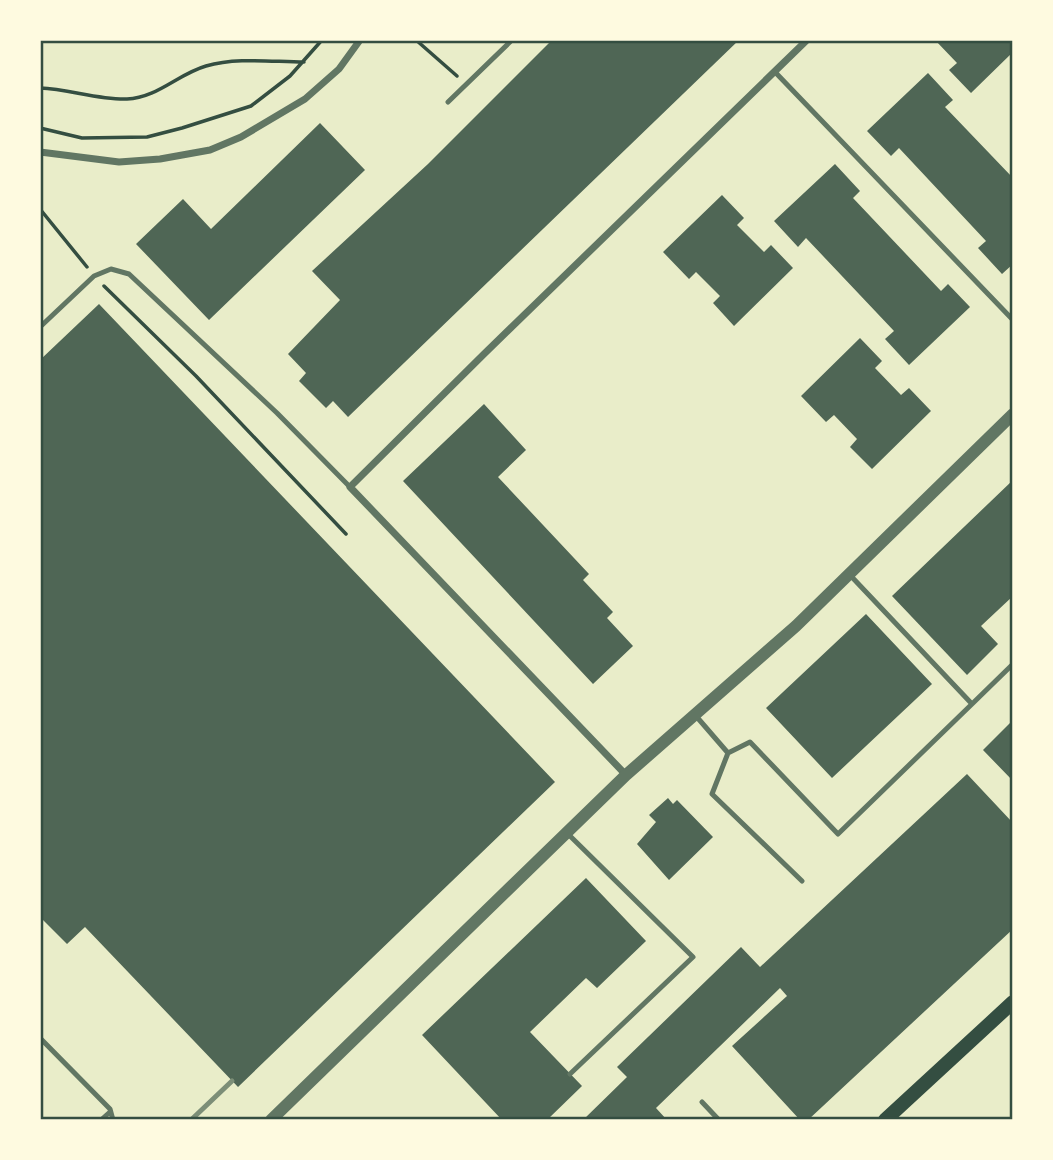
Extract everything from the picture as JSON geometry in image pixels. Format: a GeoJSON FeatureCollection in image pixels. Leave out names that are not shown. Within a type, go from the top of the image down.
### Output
{"type":"FeatureCollection","features":[{"type":"Feature","properties":{"kind":"main road"},"geometry":{"type":"LineString","coordinates":[[885,1120],[1013,1002]]}},
{"type":"Feature","properties":{"kind":"street"},"geometry":{"type":"LineString","coordinates":[[40,152],[119,162],[160,159],[210,150],[242,137],[305,99],[339,69],[360,40]]}},
{"type":"Feature","properties":{"kind":"street"},"geometry":{"type":"LineString","coordinates":[[626,775],[350,487],[807,40]]}},
{"type":"Feature","properties":{"kind":"street"},"geometry":{"type":"LineString","coordinates":[[271,1120],[626,775],[796,626],[1013,414]]}},
{"type":"Feature","properties":{"kind":"lane"},"geometry":{"type":"LineString","coordinates":[[448,102],[513,40]]}},
{"type":"Feature","properties":{"kind":"lane"},"geometry":{"type":"LineString","coordinates":[[775,72],[1013,320]]}},
{"type":"Feature","properties":{"kind":"lane"},"geometry":{"type":"LineString","coordinates":[[40,327],[94,276],[111,269],[129,274],[277,412],[350,487]]}},
{"type":"Feature","properties":{"kind":"lane"},"geometry":{"type":"LineString","coordinates":[[849,573],[972,704]]}},
{"type":"Feature","properties":{"kind":"lane"},"geometry":{"type":"LineString","coordinates":[[802,881],[712,794],[728,753],[750,741],[838,834],[1013,664]]}},
{"type":"Feature","properties":{"kind":"lane"},"geometry":{"type":"LineString","coordinates":[[695,715],[728,753]]}},
{"type":"Feature","properties":{"kind":"lane"},"geometry":{"type":"LineString","coordinates":[[566,833],[693,957],[570,1074]]}},
{"type":"Feature","properties":{"kind":"lane"},"geometry":{"type":"LineString","coordinates":[[40,1038],[110,1112],[113,1120]]}},
{"type":"Feature","properties":{"kind":"lane"},"geometry":{"type":"LineString","coordinates":[[702,1102],[719,1120]]}},
{"type":"Feature","properties":{"kind":"lane"},"geometry":{"type":"LineString","coordinates":[[101,1120],[110,1112]]}},
{"type":"Feature","properties":{"kind":"path"},"geometry":{"type":"LineString","coordinates":[[40,135],[41,129],[82,138],[147,136],[251,106],[290,76],[322,40]]}},
{"type":"Feature","properties":{"kind":"path"},"geometry":{"type":"LineString","coordinates":[[416,40],[467,84]]}},
{"type":"Feature","properties":{"kind":"path"},"geometry":{"type":"LineString","coordinates":[[40,89],[128,99],[155,93],[184,75],[208,65],[304,62]]}},
{"type":"Feature","properties":{"kind":"path"},"geometry":{"type":"LineString","coordinates":[[40,209],[94,276],[196,376],[346,534]]}},
{"type":"Feature","properties":{"kind":"building"},"geometry":{"type":"Polygon","coordinates":[[[552,40],[739,40],[348,417],[333,401],[326,408],[299,381],[306,373],[288,354],[340,300],[312,271],[428,164],[552,40]]]}},
{"type":"Feature","properties":{"kind":"building"},"geometry":{"type":"Polygon","coordinates":[[[935,40],[1013,40],[1013,52],[971,93],[949,70],[957,63],[935,40]]]}},
{"type":"Feature","properties":{"kind":"building"},"geometry":{"type":"Polygon","coordinates":[[[928,73],[953,100],[945,107],[1013,178],[1013,264],[1002,274],[978,248],[986,241],[899,148],[891,156],[867,131],[928,73]]]}},
{"type":"Feature","properties":{"kind":"building"},"geometry":{"type":"Polygon","coordinates":[[[320,123],[365,170],[209,320],[136,244],[183,199],[211,229],[320,123]]]}},
{"type":"Feature","properties":{"kind":"building"},"geometry":{"type":"Polygon","coordinates":[[[835,164],[860,191],[853,198],[941,291],[948,284],[970,307],[909,365],[885,339],[894,331],[806,238],[798,247],[774,221],[835,164]]]}},
{"type":"Feature","properties":{"kind":"building"},"geometry":{"type":"Polygon","coordinates":[[[722,195],[744,218],[737,225],[764,252],[771,245],[793,268],[734,326],[713,303],[720,296],[696,272],[689,279],[663,252],[722,195]]]}},
{"type":"Feature","properties":{"kind":"building"},"geometry":{"type":"Polygon","coordinates":[[[99,304],[555,782],[238,1087],[85,927],[67,944],[40,917],[40,885],[43,883],[40,880],[40,360],[99,304]]]}},
{"type":"Feature","properties":{"kind":"building"},"geometry":{"type":"Polygon","coordinates":[[[860,338],[882,361],[875,368],[901,395],[909,388],[931,411],[872,469],[850,447],[857,439],[834,415],[826,422],[801,396],[860,338]]]}},
{"type":"Feature","properties":{"kind":"building"},"geometry":{"type":"Polygon","coordinates":[[[484,404],[526,450],[498,477],[589,574],[583,580],[613,612],[607,618],[633,646],[593,684],[403,481],[484,404]]]}},
{"type":"Feature","properties":{"kind":"building"},"geometry":{"type":"Polygon","coordinates":[[[1013,480],[1013,596],[981,626],[998,644],[967,675],[892,596],[1013,480]]]}},
{"type":"Feature","properties":{"kind":"building"},"geometry":{"type":"Polygon","coordinates":[[[866,614],[932,684],[832,778],[766,708],[866,614]]]}},
{"type":"Feature","properties":{"kind":"building"},"geometry":{"type":"Polygon","coordinates":[[[1013,720],[1013,781],[983,750],[1013,720]]]}},
{"type":"Feature","properties":{"kind":"building"},"geometry":{"type":"Polygon","coordinates":[[[967,774],[1013,823],[1013,929],[808,1120],[800,1120],[732,1046],[787,996],[780,988],[656,1108],[667,1120],[583,1120],[627,1077],[617,1067],[741,947],[760,967],[967,774]]]}},
{"type":"Feature","properties":{"kind":"building"},"geometry":{"type":"Polygon","coordinates":[[[668,798],[673,804],[677,800],[713,837],[669,880],[637,844],[656,822],[649,815],[668,798]]]}},
{"type":"Feature","properties":{"kind":"building"},"geometry":{"type":"Polygon","coordinates":[[[586,878],[646,941],[597,988],[586,978],[530,1032],[582,1086],[547,1120],[502,1120],[422,1035],[586,878]]]}},
{"type":"Feature","properties":{"kind":"railway"},"geometry":{"type":"LineString","coordinates":[[191,1120],[232,1081]]}}]}
